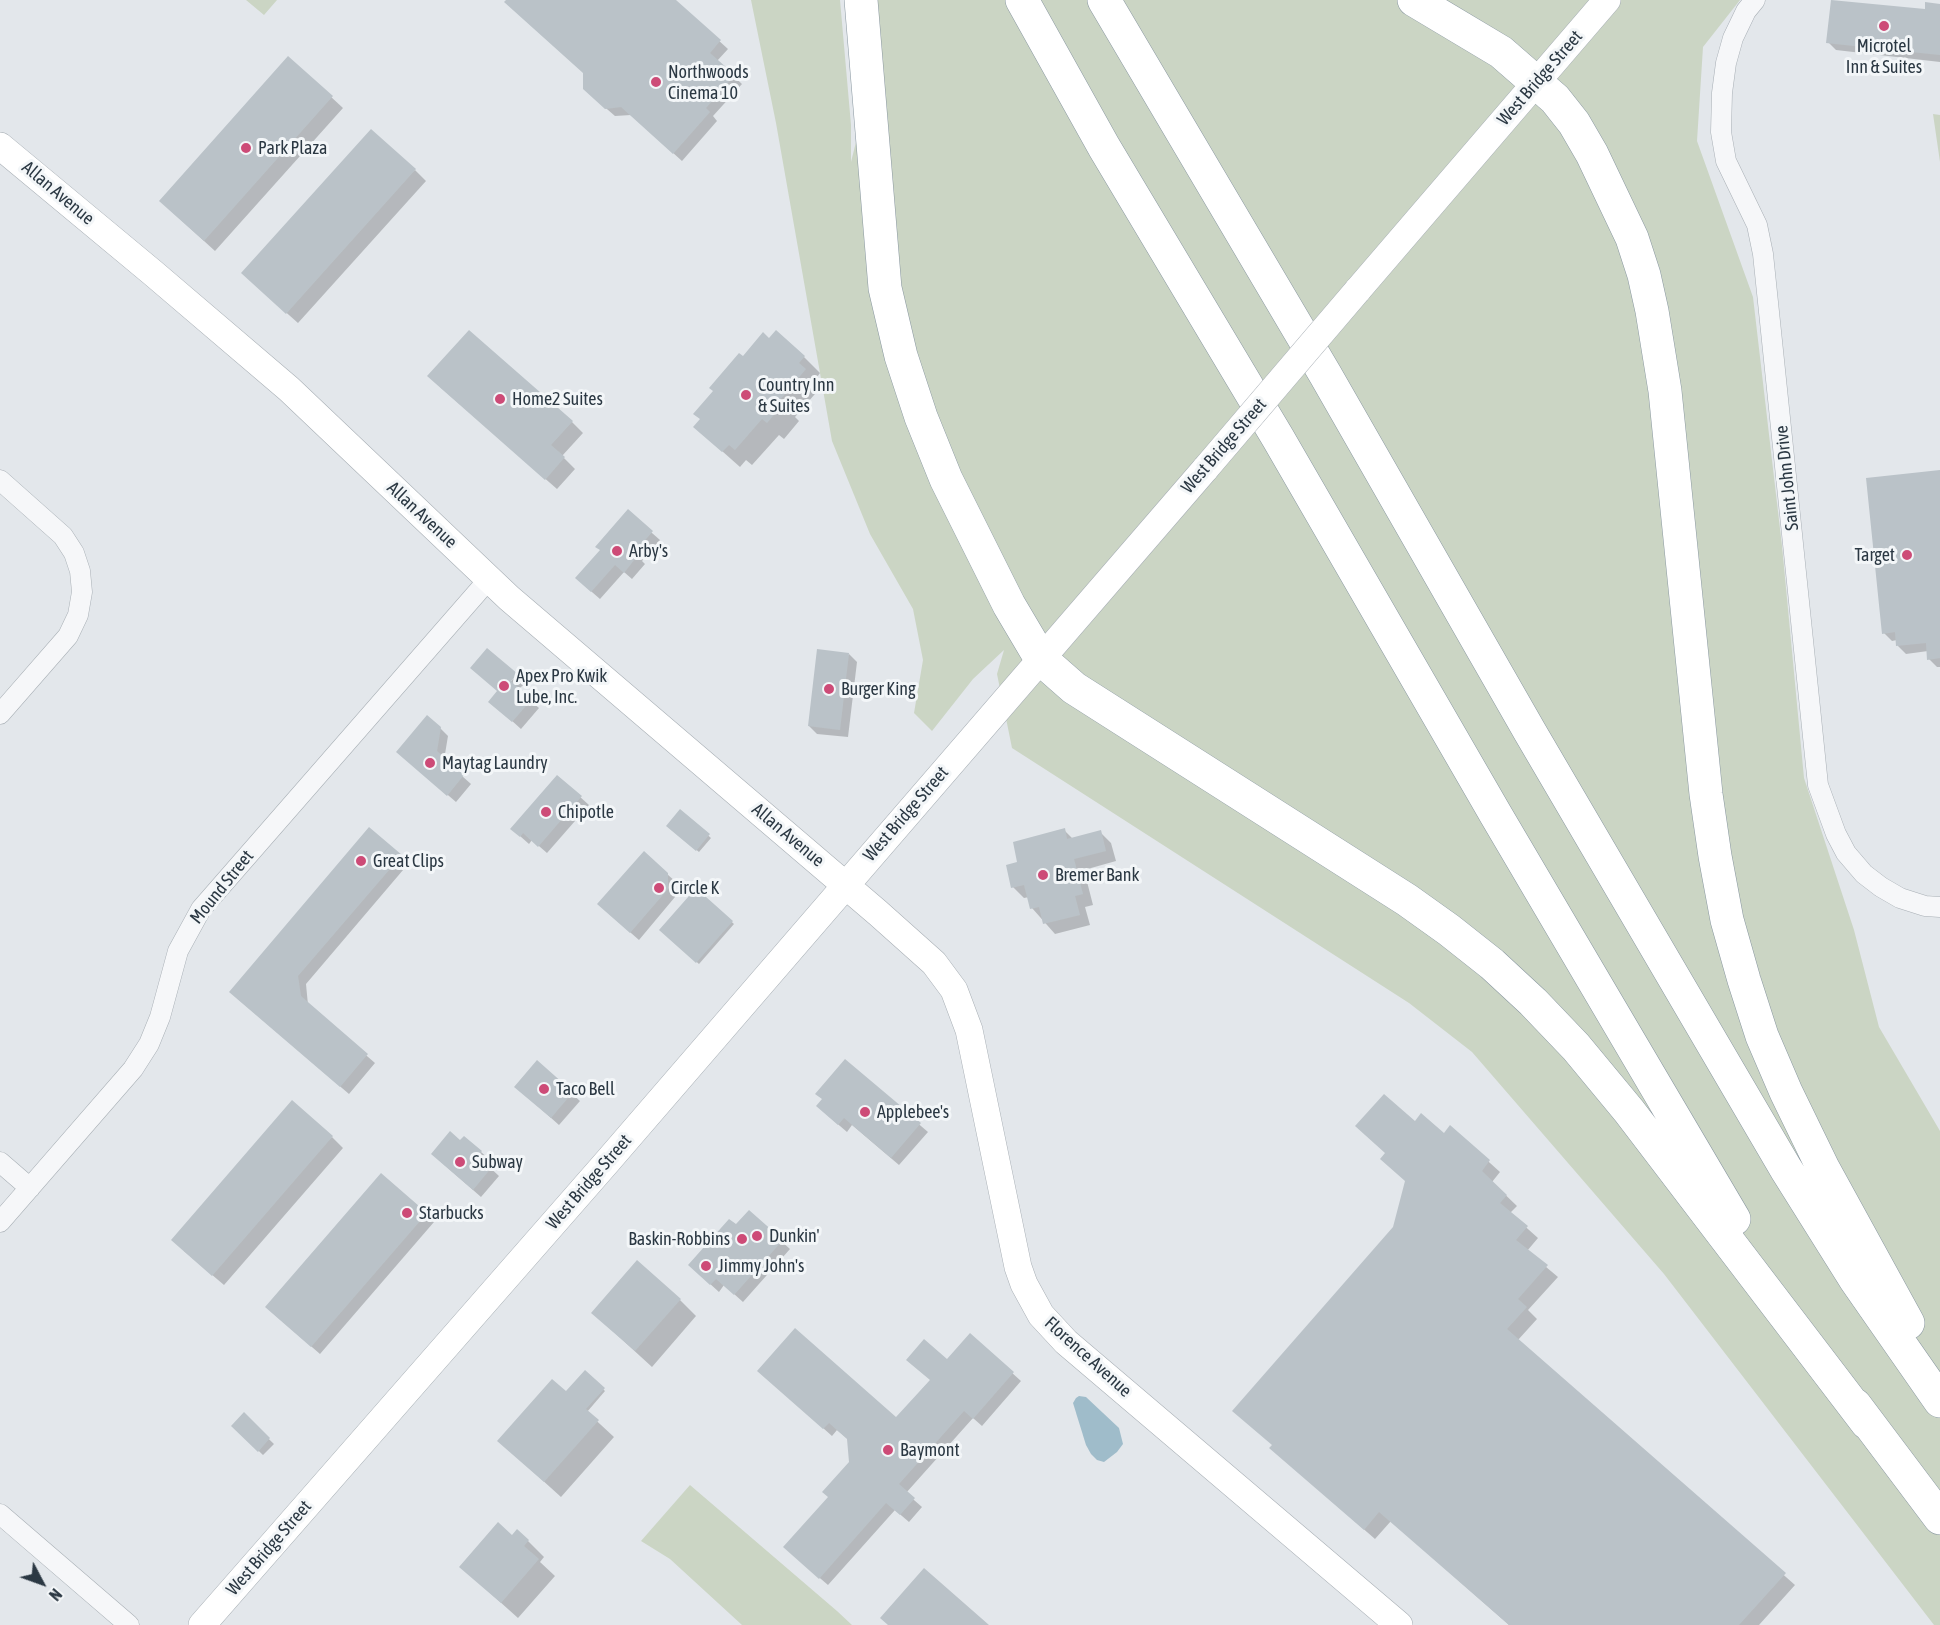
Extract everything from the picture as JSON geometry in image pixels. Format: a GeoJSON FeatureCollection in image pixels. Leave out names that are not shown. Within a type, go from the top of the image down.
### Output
{"type":"FeatureCollection","features":[{"type":"Feature","properties":{"kind":"highway"},"geometry":{"type":"LineString","coordinates":[[861,0],[885,288],[901,356],[921,417],[946,479],[1009,605],[1041,659],[1074,688],[1407,900],[1492,964],[1533,1002],[1576,1047],[1629,1111],[1940,1518]]}},
{"type":"Feature","properties":{"kind":"highway"},"geometry":{"type":"LineString","coordinates":[[1022,0],[1104,147],[1278,438],[1662,1100],[1769,1276],[1867,1423]]}},
{"type":"Feature","properties":{"kind":"highway"},"geometry":{"type":"LineString","coordinates":[[1104,0],[1325,374],[1530,732],[1786,1169],[1855,1279],[1940,1401]]}},
{"type":"Feature","properties":{"kind":"highway"},"geometry":{"type":"LineString","coordinates":[[1414,0],[1502,52],[1555,99],[1574,123],[1592,153],[1632,238],[1652,311],[1665,391],[1713,846],[1727,920],[1762,1036],[1786,1092],[1823,1168],[1940,1382]]}},
{"type":"Feature","properties":{"kind":"main road","name":"West Bridge Street"},"geometry":{"type":"LineString","coordinates":[[201,1625],[607,1162],[1607,0]]}},
{"type":"Feature","properties":{"kind":"main road","name":"Allan Avenue"},"geometry":{"type":"LineString","coordinates":[[0,146],[289,389],[489,579],[845,884]]}},
{"type":"Feature","properties":{"kind":"main road","name":"Florence Avenue"},"geometry":{"type":"LineString","coordinates":[[845,884],[920,949],[934,963],[954,990],[969,1030],[1018,1267],[1024,1284],[1041,1315],[1066,1341],[1389,1622]]}},
{"type":"Feature","properties":{"kind":"street","name":"Saint John Drive"},"geometry":{"type":"LineString","coordinates":[[1755,0],[1733,38],[1726,63],[1722,93],[1721,132],[1726,161],[1757,225],[1763,254],[1818,785],[1836,834],[1846,853],[1864,874],[1900,898],[1925,906],[1940,907]]}},
{"type":"Feature","properties":{"kind":"street"},"geometry":{"type":"LineString","coordinates":[[0,480],[63,536],[74,553],[80,570],[82,592],[78,615],[68,636],[0,714]]}},
{"type":"Feature","properties":{"kind":"street","name":"Mound Street"},"geometry":{"type":"LineString","coordinates":[[0,1222],[133,1069],[149,1044],[160,1017],[178,951],[201,909],[489,579]]}},
{"type":"Feature","properties":{"kind":"street"},"geometry":{"type":"LineString","coordinates":[[0,1162],[30,1188]]}},
{"type":"Feature","properties":{"kind":"street"},"geometry":{"type":"LineString","coordinates":[[0,1514],[129,1625]]}},
{"type":"Feature","properties":{"kind":"green space"},"geometry":{"type":"Polygon","coordinates":[[[246,0],[277,0],[264,15],[246,0]]]}},
{"type":"Feature","properties":{"kind":"green space"},"geometry":{"type":"Polygon","coordinates":[[[751,0],[840,0],[851,125],[851,162],[868,94],[861,0],[1740,0],[1703,47],[1697,141],[1753,297],[1782,546],[1804,778],[1854,930],[1879,1027],[1940,1131],[1940,1625],[1934,1625],[1664,1274],[1472,1052],[1409,1003],[1012,748],[997,674],[1004,650],[973,679],[932,731],[914,713],[923,660],[913,609],[870,534],[832,441],[776,123],[751,0]]]}},
{"type":"Feature","properties":{"kind":"green space"},"geometry":{"type":"Polygon","coordinates":[[[1933,114],[1940,115],[1940,162],[1933,114]]]}},
{"type":"Feature","properties":{"kind":"green space"},"geometry":{"type":"Polygon","coordinates":[[[690,1485],[852,1625],[742,1625],[670,1559],[641,1541],[690,1485]]]}},
{"type":"Feature","properties":{"kind":"water"},"geometry":{"type":"Polygon","coordinates":[[[1079,1396],[1086,1397],[1119,1428],[1123,1444],[1104,1462],[1097,1460],[1086,1445],[1073,1403],[1079,1396]]]}},
{"type":"Feature","properties":{"kind":"building","name":"Northwoods Cinema 10"},"geometry":{"type":"Polygon","coordinates":[[[506,0],[676,0],[721,40],[710,53],[735,75],[706,108],[710,112],[673,154],[621,107],[605,109],[583,89],[583,73],[504,2],[506,0]]]}},
{"type":"Feature","properties":{"kind":"building","name":"Microtel Inn & Suites"},"geometry":{"type":"Polygon","coordinates":[[[1831,0],[1925,9],[1925,2],[1940,4],[1940,55],[1826,43],[1831,0]]]}},
{"type":"Feature","properties":{"kind":"building","name":"Park Plaza"},"geometry":{"type":"Polygon","coordinates":[[[288,56],[333,96],[204,241],[159,201],[288,56]]]}},
{"type":"Feature","properties":{"kind":"building","name":"Park Plaza"},"geometry":{"type":"Polygon","coordinates":[[[371,129],[416,169],[286,314],[241,273],[371,129]]]}},
{"type":"Feature","properties":{"kind":"building","name":"Home2 Suites"},"geometry":{"type":"Polygon","coordinates":[[[469,330],[573,421],[551,445],[565,457],[545,480],[427,376],[469,330]]]}},
{"type":"Feature","properties":{"kind":"building","name":"Country Inn & Suites"},"geometry":{"type":"Polygon","coordinates":[[[776,330],[805,356],[799,363],[806,369],[780,400],[784,403],[767,423],[762,419],[735,450],[729,445],[722,452],[693,427],[700,419],[693,414],[713,391],[709,388],[739,353],[743,356],[763,332],[769,338],[776,330]]]}},
{"type":"Feature","properties":{"kind":"building","name":"Target"},"geometry":{"type":"Polygon","coordinates":[[[1940,470],[1940,658],[1927,660],[1926,643],[1896,646],[1895,632],[1882,634],[1866,478],[1940,470]]]}},
{"type":"Feature","properties":{"kind":"building","name":"Arby's"},"geometry":{"type":"Polygon","coordinates":[[[628,509],[653,531],[635,552],[638,555],[624,573],[615,565],[591,592],[575,578],[600,550],[595,547],[628,509]]]}},
{"type":"Feature","properties":{"kind":"building","name":"Apex Pro Kwik Lube, Inc."},"geometry":{"type":"Polygon","coordinates":[[[487,648],[518,674],[511,681],[532,699],[512,722],[488,702],[497,691],[470,668],[487,648]]]}},
{"type":"Feature","properties":{"kind":"building","name":"Burger King"},"geometry":{"type":"Polygon","coordinates":[[[817,649],[849,653],[840,730],[808,726],[817,649]]]}},
{"type":"Feature","properties":{"kind":"building","name":"Maytag Laundry"},"geometry":{"type":"Polygon","coordinates":[[[427,715],[441,727],[437,751],[464,775],[447,796],[396,752],[427,715]]]}},
{"type":"Feature","properties":{"kind":"building","name":"Chipotle"},"geometry":{"type":"Polygon","coordinates":[[[557,775],[582,796],[538,847],[523,833],[520,837],[510,829],[557,775]]]}},
{"type":"Feature","properties":{"kind":"building"},"geometry":{"type":"Polygon","coordinates":[[[680,809],[710,834],[696,851],[666,826],[680,809]]]}},
{"type":"Feature","properties":{"kind":"building"},"geometry":{"type":"Polygon","coordinates":[[[369,827],[402,855],[298,976],[301,996],[368,1054],[340,1087],[229,992],[369,827]]]}},
{"type":"Feature","properties":{"kind":"building","name":"Bremer Bank"},"geometry":{"type":"Polygon","coordinates":[[[1065,828],[1067,839],[1101,830],[1106,851],[1074,859],[1083,894],[1075,896],[1080,915],[1043,924],[1039,907],[1030,909],[1024,885],[1011,888],[1006,865],[1017,862],[1013,842],[1065,828]]]}},
{"type":"Feature","properties":{"kind":"building"},"geometry":{"type":"Polygon","coordinates":[[[644,851],[668,873],[668,889],[630,933],[597,904],[644,851]]]}},
{"type":"Feature","properties":{"kind":"building"},"geometry":{"type":"Polygon","coordinates":[[[696,888],[733,921],[696,963],[659,930],[696,888]]]}},
{"type":"Feature","properties":{"kind":"building","name":"Applebee's"},"geometry":{"type":"Polygon","coordinates":[[[845,1059],[921,1123],[891,1158],[844,1118],[838,1125],[816,1106],[822,1099],[815,1094],[845,1059]]]}},
{"type":"Feature","properties":{"kind":"building","name":"Taco Bell"},"geometry":{"type":"Polygon","coordinates":[[[537,1060],[573,1092],[551,1118],[514,1087],[537,1060]]]}},
{"type":"Feature","properties":{"kind":"building"},"geometry":{"type":"Polygon","coordinates":[[[1384,1094],[1415,1121],[1421,1113],[1444,1133],[1450,1125],[1490,1160],[1482,1171],[1507,1195],[1500,1203],[1528,1226],[1516,1240],[1548,1265],[1518,1299],[1527,1307],[1507,1329],[1786,1573],[1739,1625],[1509,1625],[1379,1512],[1364,1530],[1269,1448],[1272,1445],[1232,1411],[1393,1227],[1405,1181],[1380,1159],[1385,1153],[1355,1126],[1384,1094]]]}},
{"type":"Feature","properties":{"kind":"building"},"geometry":{"type":"Polygon","coordinates":[[[292,1100],[333,1136],[212,1276],[171,1240],[292,1100]]]}},
{"type":"Feature","properties":{"kind":"building"},"geometry":{"type":"Polygon","coordinates":[[[450,1131],[460,1140],[464,1136],[482,1151],[478,1155],[492,1167],[473,1190],[431,1154],[450,1131]]]}},
{"type":"Feature","properties":{"kind":"building"},"geometry":{"type":"Polygon","coordinates":[[[381,1173],[427,1213],[311,1347],[265,1307],[381,1173]]]}},
{"type":"Feature","properties":{"kind":"building"},"geometry":{"type":"Polygon","coordinates":[[[749,1210],[783,1240],[734,1295],[716,1279],[710,1285],[688,1265],[729,1219],[736,1224],[749,1210]]]}},
{"type":"Feature","properties":{"kind":"building"},"geometry":{"type":"Polygon","coordinates":[[[637,1260],[681,1299],[635,1351],[591,1313],[637,1260]]]}},
{"type":"Feature","properties":{"kind":"building","name":"Baymont"},"geometry":{"type":"Polygon","coordinates":[[[795,1328],[896,1417],[930,1380],[906,1360],[924,1339],[947,1359],[970,1333],[1014,1372],[973,1419],[964,1411],[899,1484],[915,1498],[900,1515],[886,1503],[819,1579],[783,1547],[828,1497],[822,1492],[849,1462],[847,1439],[829,1423],[823,1429],[757,1371],[795,1328]]]}},
{"type":"Feature","properties":{"kind":"building"},"geometry":{"type":"Polygon","coordinates":[[[585,1370],[605,1388],[586,1409],[599,1420],[544,1482],[497,1441],[552,1379],[566,1391],[585,1370]]]}},
{"type":"Feature","properties":{"kind":"building"},"geometry":{"type":"Polygon","coordinates":[[[244,1412],[270,1438],[258,1452],[231,1426],[244,1412]]]}},
{"type":"Feature","properties":{"kind":"building"},"geometry":{"type":"Polygon","coordinates":[[[498,1522],[512,1535],[517,1529],[529,1540],[524,1546],[539,1559],[501,1603],[459,1567],[498,1522]]]}},
{"type":"Feature","properties":{"kind":"building"},"geometry":{"type":"Polygon","coordinates":[[[924,1568],[989,1625],[888,1625],[880,1618],[924,1568]]]}},
{"type":"Feature","properties":{"kind":"place","name":"Microtel Inn & Suites"},"geometry":{"type":"Point","coordinates":[1884,26]}},
{"type":"Feature","properties":{"kind":"place","name":"Northwoods Cinema 10"},"geometry":{"type":"Point","coordinates":[656,82]}},
{"type":"Feature","properties":{"kind":"place","name":"Park Plaza"},"geometry":{"type":"Point","coordinates":[246,148]}},
{"type":"Feature","properties":{"kind":"place","name":"Country Inn & Suites"},"geometry":{"type":"Point","coordinates":[746,395]}},
{"type":"Feature","properties":{"kind":"place","name":"Home2 Suites"},"geometry":{"type":"Point","coordinates":[500,399]}},
{"type":"Feature","properties":{"kind":"place","name":"Arby's"},"geometry":{"type":"Point","coordinates":[617,551]}},
{"type":"Feature","properties":{"kind":"place","name":"Target"},"geometry":{"type":"Point","coordinates":[1907,555]}},
{"type":"Feature","properties":{"kind":"place","name":"Apex Pro Kwik Lube, Inc."},"geometry":{"type":"Point","coordinates":[504,686]}},
{"type":"Feature","properties":{"kind":"place","name":"Burger King"},"geometry":{"type":"Point","coordinates":[829,689]}},
{"type":"Feature","properties":{"kind":"place","name":"Maytag Laundry"},"geometry":{"type":"Point","coordinates":[430,763]}},
{"type":"Feature","properties":{"kind":"place","name":"Chipotle"},"geometry":{"type":"Point","coordinates":[546,812]}},
{"type":"Feature","properties":{"kind":"place","name":"Great Clips"},"geometry":{"type":"Point","coordinates":[361,861]}},
{"type":"Feature","properties":{"kind":"place","name":"Bremer Bank"},"geometry":{"type":"Point","coordinates":[1043,875]}},
{"type":"Feature","properties":{"kind":"place","name":"Circle K"},"geometry":{"type":"Point","coordinates":[659,888]}},
{"type":"Feature","properties":{"kind":"place","name":"Taco Bell"},"geometry":{"type":"Point","coordinates":[544,1089]}},
{"type":"Feature","properties":{"kind":"place","name":"Applebee's"},"geometry":{"type":"Point","coordinates":[865,1112]}},
{"type":"Feature","properties":{"kind":"place","name":"Subway"},"geometry":{"type":"Point","coordinates":[460,1162]}},
{"type":"Feature","properties":{"kind":"place","name":"Starbucks"},"geometry":{"type":"Point","coordinates":[407,1213]}},
{"type":"Feature","properties":{"kind":"place","name":"Dunkin'"},"geometry":{"type":"Point","coordinates":[757,1236]}},
{"type":"Feature","properties":{"kind":"place","name":"Baskin-Robbins"},"geometry":{"type":"Point","coordinates":[742,1239]}},
{"type":"Feature","properties":{"kind":"place","name":"Jimmy John's"},"geometry":{"type":"Point","coordinates":[706,1266]}},
{"type":"Feature","properties":{"kind":"place","name":"Baymont"},"geometry":{"type":"Point","coordinates":[888,1450]}}]}
